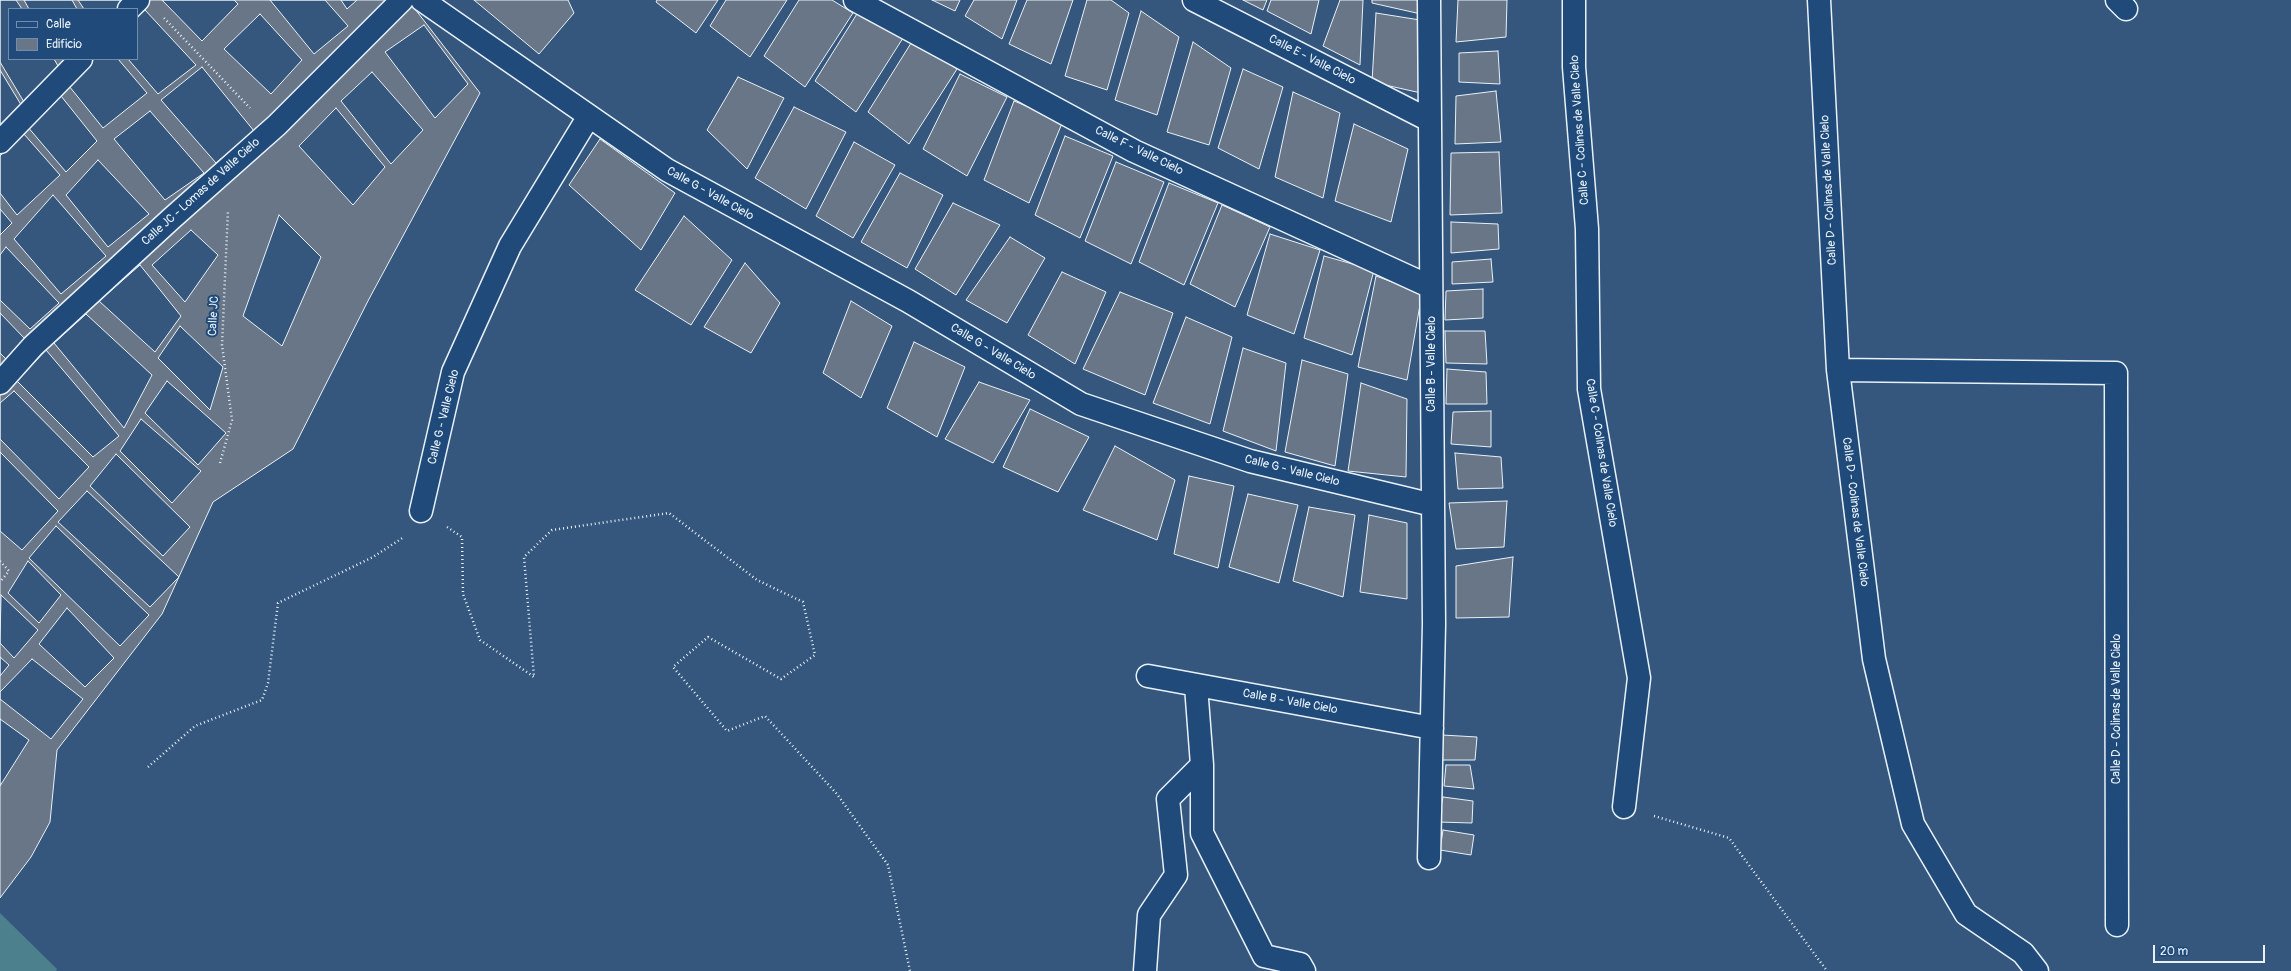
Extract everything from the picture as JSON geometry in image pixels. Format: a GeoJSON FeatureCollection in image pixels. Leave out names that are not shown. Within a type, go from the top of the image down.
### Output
{"type":"FeatureCollection","features":[{"type":"Feature","properties":{"kind":"street"},"geometry":{"type":"LineString","coordinates":[[131,8],[138,0]]}},
{"type":"Feature","properties":{"kind":"street","name":"Calle JC - Lomas de Valle Cielo"},"geometry":{"type":"LineString","coordinates":[[2,376],[33,346],[272,130],[402,0]]}},
{"type":"Feature","properties":{"kind":"street","name":"Calle G - Valle Cielo"},"geometry":{"type":"LineString","coordinates":[[422,0],[667,170],[908,302],[1081,404],[1250,461],[1433,505]]}},
{"type":"Feature","properties":{"kind":"street","name":"Calle F - Valle Cielo"},"geometry":{"type":"LineString","coordinates":[[855,0],[1134,151],[1431,287]]}},
{"type":"Feature","properties":{"kind":"street","name":"Calle E - Valle Cielo"},"geometry":{"type":"LineString","coordinates":[[1194,0],[1429,120]]}},
{"type":"Feature","properties":{"kind":"street","name":"Calle B - Valle Cielo"},"geometry":{"type":"LineString","coordinates":[[1429,0],[1433,505],[1432,728],[1429,858]]}},
{"type":"Feature","properties":{"kind":"street","name":"Calle C - Colinas de Valle Cielo"},"geometry":{"type":"LineString","coordinates":[[1574,0],[1574,67],[1587,229],[1589,389],[1639,678],[1624,807]]}},
{"type":"Feature","properties":{"kind":"street","name":"Calle D - Colinas de Valle Cielo"},"geometry":{"type":"LineString","coordinates":[[1819,0],[1838,370],[1874,659],[1914,824],[1966,914],[2023,953],[2037,971]]}},
{"type":"Feature","properties":{"kind":"street"},"geometry":{"type":"LineString","coordinates":[[0,142],[80,60]]}},
{"type":"Feature","properties":{"kind":"street","name":"Calle G - Valle Cielo"},"geometry":{"type":"LineString","coordinates":[[421,510],[453,372],[510,246],[589,116]]}},
{"type":"Feature","properties":{"kind":"street","name":"Calle D - Colinas de Valle Cielo"},"geometry":{"type":"LineString","coordinates":[[1838,370],[2116,373],[2117,925]]}},
{"type":"Feature","properties":{"kind":"street","name":"Calle B - Valle Cielo"},"geometry":{"type":"LineString","coordinates":[[1148,676],[1432,728]]}},
{"type":"Feature","properties":{"kind":"street"},"geometry":{"type":"LineString","coordinates":[[1196,686],[1202,766],[1202,833],[1264,956],[1300,964],[1304,971]]}},
{"type":"Feature","properties":{"kind":"street"},"geometry":{"type":"LineString","coordinates":[[1145,971],[1149,915],[1176,875],[1168,799],[1202,766]]}},
{"type":"Feature","properties":{"kind":"path"},"geometry":{"type":"LineString","coordinates":[[163,17],[272,130]]}},
{"type":"Feature","properties":{"kind":"path","name":"Calle JC"},"geometry":{"type":"LineString","coordinates":[[220,464],[232,420],[222,345],[229,168]]}},
{"type":"Feature","properties":{"kind":"path"},"geometry":{"type":"LineString","coordinates":[[148,767],[195,726],[262,700],[268,683],[278,604],[373,557],[417,529],[421,510],[462,537],[463,594],[480,640],[534,676],[524,558],[552,530],[669,513],[757,580],[804,602],[815,655],[780,679],[708,637],[673,667],[727,731],[765,716],[837,794],[888,865],[910,971]]}},
{"type":"Feature","properties":{"kind":"path"},"geometry":{"type":"LineString","coordinates":[[0,561],[9,571],[0,582]]}},
{"type":"Feature","properties":{"kind":"path"},"geometry":{"type":"LineString","coordinates":[[1624,807],[1729,838],[1827,971]]}},
{"type":"Feature","properties":{"kind":"green space"},"geometry":{"type":"Polygon","coordinates":[[[0,913],[57,969],[56,971],[0,971],[0,913]]]}},
{"type":"Feature","properties":{"kind":"building"},"geometry":{"type":"Polygon","coordinates":[[[0,0],[16,0],[21,8],[8,8],[8,60],[55,60],[61,71],[27,107],[0,62],[0,0]]]}},
{"type":"Feature","properties":{"kind":"building"},"geometry":{"type":"Polygon","coordinates":[[[0,0],[408,0],[480,93],[369,299],[293,449],[213,502],[162,614],[57,750],[50,822],[31,857],[0,898],[0,0]]]}},
{"type":"Feature","properties":{"kind":"building"},"geometry":{"type":"Polygon","coordinates":[[[24,0],[72,0],[76,8],[28,8],[24,0]]]}},
{"type":"Feature","properties":{"kind":"building"},"geometry":{"type":"Polygon","coordinates":[[[78,0],[130,0],[122,8],[83,8],[78,0]]]}},
{"type":"Feature","properties":{"kind":"building"},"geometry":{"type":"Polygon","coordinates":[[[162,0],[234,0],[238,4],[202,41],[162,0]]]}},
{"type":"Feature","properties":{"kind":"building"},"geometry":{"type":"Polygon","coordinates":[[[270,0],[325,0],[348,26],[314,54],[270,0]]]}},
{"type":"Feature","properties":{"kind":"building"},"geometry":{"type":"Polygon","coordinates":[[[341,0],[357,0],[347,9],[341,0]]]}},
{"type":"Feature","properties":{"kind":"building"},"geometry":{"type":"Polygon","coordinates":[[[474,0],[568,0],[574,13],[539,54],[474,0]]]}},
{"type":"Feature","properties":{"kind":"building"},"geometry":{"type":"Polygon","coordinates":[[[657,0],[718,0],[696,33],[656,2],[657,0]]]}},
{"type":"Feature","properties":{"kind":"building"},"geometry":{"type":"Polygon","coordinates":[[[726,0],[787,0],[750,57],[710,26],[726,0]]]}},
{"type":"Feature","properties":{"kind":"building"},"geometry":{"type":"Polygon","coordinates":[[[799,0],[832,0],[853,13],[805,87],[764,56],[799,0]]]}},
{"type":"Feature","properties":{"kind":"building"},"geometry":{"type":"Polygon","coordinates":[[[932,0],[960,0],[955,11],[932,0]]]}},
{"type":"Feature","properties":{"kind":"building"},"geometry":{"type":"Polygon","coordinates":[[[974,0],[1017,0],[1002,39],[965,16],[974,0]]]}},
{"type":"Feature","properties":{"kind":"building"},"geometry":{"type":"Polygon","coordinates":[[[1027,0],[1073,0],[1051,64],[1009,44],[1027,0]]]}},
{"type":"Feature","properties":{"kind":"building"},"geometry":{"type":"Polygon","coordinates":[[[1087,0],[1111,0],[1129,13],[1107,90],[1065,76],[1087,0]]]}},
{"type":"Feature","properties":{"kind":"building"},"geometry":{"type":"Polygon","coordinates":[[[1243,0],[1267,0],[1263,10],[1243,0]]]}},
{"type":"Feature","properties":{"kind":"building"},"geometry":{"type":"Polygon","coordinates":[[[1271,0],[1319,0],[1311,34],[1267,11],[1271,0]]]}},
{"type":"Feature","properties":{"kind":"building"},"geometry":{"type":"Polygon","coordinates":[[[1340,0],[1363,0],[1360,65],[1323,46],[1340,0]]]}},
{"type":"Feature","properties":{"kind":"building"},"geometry":{"type":"Polygon","coordinates":[[[1372,0],[1421,0],[1421,14],[1372,3],[1372,0]]]}},
{"type":"Feature","properties":{"kind":"building"},"geometry":{"type":"Polygon","coordinates":[[[1458,0],[1507,0],[1506,37],[1456,42],[1458,0]]]}},
{"type":"Feature","properties":{"kind":"building"},"geometry":{"type":"Polygon","coordinates":[[[860,9],[903,38],[856,112],[815,81],[860,9]]]}},
{"type":"Feature","properties":{"kind":"building"},"geometry":{"type":"Polygon","coordinates":[[[145,10],[196,65],[158,94],[129,60],[138,60],[138,15],[145,10]]]}},
{"type":"Feature","properties":{"kind":"building"},"geometry":{"type":"Polygon","coordinates":[[[1141,11],[1179,37],[1157,115],[1115,100],[1141,11]]]}},
{"type":"Feature","properties":{"kind":"building"},"geometry":{"type":"Polygon","coordinates":[[[1376,13],[1420,20],[1421,93],[1372,82],[1376,13]]]}},
{"type":"Feature","properties":{"kind":"building"},"geometry":{"type":"Polygon","coordinates":[[[260,14],[302,60],[271,94],[224,49],[260,14]]]}},
{"type":"Feature","properties":{"kind":"building"},"geometry":{"type":"Polygon","coordinates":[[[424,25],[468,84],[435,118],[385,52],[424,25]]]}},
{"type":"Feature","properties":{"kind":"building"},"geometry":{"type":"Polygon","coordinates":[[[913,40],[957,69],[909,144],[868,112],[913,40]]]}},
{"type":"Feature","properties":{"kind":"building"},"geometry":{"type":"Polygon","coordinates":[[[1193,42],[1231,68],[1209,145],[1167,132],[1193,42]]]}},
{"type":"Feature","properties":{"kind":"building"},"geometry":{"type":"Polygon","coordinates":[[[1498,51],[1500,84],[1459,82],[1459,53],[1498,51]]]}},
{"type":"Feature","properties":{"kind":"building"},"geometry":{"type":"Polygon","coordinates":[[[91,60],[119,60],[147,93],[103,128],[69,86],[91,60]]]}},
{"type":"Feature","properties":{"kind":"building"},"geometry":{"type":"Polygon","coordinates":[[[202,67],[254,131],[216,163],[161,100],[202,67]]]}},
{"type":"Feature","properties":{"kind":"building"},"geometry":{"type":"Polygon","coordinates":[[[1243,69],[1283,87],[1259,169],[1218,148],[1243,69]]]}},
{"type":"Feature","properties":{"kind":"building"},"geometry":{"type":"Polygon","coordinates":[[[0,70],[23,108],[0,134],[0,70]]]}},
{"type":"Feature","properties":{"kind":"building"},"geometry":{"type":"Polygon","coordinates":[[[372,72],[423,130],[391,164],[341,101],[372,72]]]}},
{"type":"Feature","properties":{"kind":"building"},"geometry":{"type":"Polygon","coordinates":[[[960,74],[1007,97],[967,176],[923,149],[960,74]]]}},
{"type":"Feature","properties":{"kind":"building"},"geometry":{"type":"Polygon","coordinates":[[[738,77],[784,98],[747,169],[707,130],[738,77]]]}},
{"type":"Feature","properties":{"kind":"building"},"geometry":{"type":"Polygon","coordinates":[[[1496,91],[1501,142],[1455,144],[1456,96],[1496,91]]]}},
{"type":"Feature","properties":{"kind":"building"},"geometry":{"type":"Polygon","coordinates":[[[1293,92],[1340,113],[1323,198],[1275,177],[1293,92]]]}},
{"type":"Feature","properties":{"kind":"building"},"geometry":{"type":"Polygon","coordinates":[[[61,96],[97,141],[66,172],[27,126],[61,96]]]}},
{"type":"Feature","properties":{"kind":"building"},"geometry":{"type":"Polygon","coordinates":[[[1014,101],[1063,121],[1029,203],[984,180],[1014,101]]]}},
{"type":"Feature","properties":{"kind":"building"},"geometry":{"type":"Polygon","coordinates":[[[794,107],[846,132],[806,209],[755,178],[794,107]]]}},
{"type":"Feature","properties":{"kind":"building"},"geometry":{"type":"Polygon","coordinates":[[[336,108],[385,167],[353,205],[299,146],[336,108]]]}},
{"type":"Feature","properties":{"kind":"building"},"geometry":{"type":"Polygon","coordinates":[[[150,111],[204,173],[165,200],[114,139],[150,111]]]}},
{"type":"Feature","properties":{"kind":"building"},"geometry":{"type":"Polygon","coordinates":[[[1354,124],[1408,149],[1391,222],[1335,201],[1354,124]]]}},
{"type":"Feature","properties":{"kind":"building"},"geometry":{"type":"Polygon","coordinates":[[[23,133],[60,175],[17,215],[0,193],[0,156],[23,133]]]}},
{"type":"Feature","properties":{"kind":"building"},"geometry":{"type":"Polygon","coordinates":[[[1065,136],[1113,156],[1080,238],[1035,215],[1065,136]]]}},
{"type":"Feature","properties":{"kind":"building"},"geometry":{"type":"Polygon","coordinates":[[[600,139],[675,193],[641,250],[569,185],[600,139]]]}},
{"type":"Feature","properties":{"kind":"building"},"geometry":{"type":"Polygon","coordinates":[[[854,142],[895,165],[853,238],[816,216],[854,142]]]}},
{"type":"Feature","properties":{"kind":"building"},"geometry":{"type":"Polygon","coordinates":[[[1499,152],[1502,213],[1450,215],[1451,153],[1499,152]]]}},
{"type":"Feature","properties":{"kind":"building"},"geometry":{"type":"Polygon","coordinates":[[[98,160],[149,214],[108,247],[66,195],[98,160]]]}},
{"type":"Feature","properties":{"kind":"building"},"geometry":{"type":"Polygon","coordinates":[[[1116,162],[1164,182],[1131,264],[1085,241],[1116,162]]]}},
{"type":"Feature","properties":{"kind":"building"},"geometry":{"type":"Polygon","coordinates":[[[900,173],[943,195],[907,268],[861,242],[900,173]]]}},
{"type":"Feature","properties":{"kind":"building"},"geometry":{"type":"Polygon","coordinates":[[[1169,183],[1218,203],[1184,285],[1139,262],[1169,183]]]}},
{"type":"Feature","properties":{"kind":"building"},"geometry":{"type":"Polygon","coordinates":[[[53,195],[106,256],[61,294],[14,239],[53,195]]]}},
{"type":"Feature","properties":{"kind":"building"},"geometry":{"type":"Polygon","coordinates":[[[953,203],[1000,225],[956,295],[915,269],[953,203]]]}},
{"type":"Feature","properties":{"kind":"building"},"geometry":{"type":"Polygon","coordinates":[[[1222,205],[1270,227],[1235,307],[1190,284],[1222,205]]]}},
{"type":"Feature","properties":{"kind":"building"},"geometry":{"type":"Polygon","coordinates":[[[0,209],[12,223],[0,235],[0,209]]]}},
{"type":"Feature","properties":{"kind":"building"},"geometry":{"type":"Polygon","coordinates":[[[279,215],[321,257],[282,346],[243,316],[279,215]]]}},
{"type":"Feature","properties":{"kind":"building"},"geometry":{"type":"Polygon","coordinates":[[[684,216],[732,260],[691,325],[635,290],[684,216]]]}},
{"type":"Feature","properties":{"kind":"building"},"geometry":{"type":"Polygon","coordinates":[[[1451,222],[1498,224],[1499,249],[1451,253],[1451,222]]]}},
{"type":"Feature","properties":{"kind":"building"},"geometry":{"type":"Polygon","coordinates":[[[191,230],[218,255],[185,302],[152,265],[191,230]]]}},
{"type":"Feature","properties":{"kind":"building"},"geometry":{"type":"Polygon","coordinates":[[[1270,234],[1320,250],[1294,334],[1247,315],[1270,234]]]}},
{"type":"Feature","properties":{"kind":"building"},"geometry":{"type":"Polygon","coordinates":[[[1010,237],[1045,258],[1007,323],[966,300],[1010,237]]]}},
{"type":"Feature","properties":{"kind":"building"},"geometry":{"type":"Polygon","coordinates":[[[6,247],[59,303],[30,329],[0,300],[0,255],[6,247]]]}},
{"type":"Feature","properties":{"kind":"building"},"geometry":{"type":"Polygon","coordinates":[[[1324,256],[1374,270],[1352,355],[1304,338],[1324,256]]]}},
{"type":"Feature","properties":{"kind":"building"},"geometry":{"type":"Polygon","coordinates":[[[1491,259],[1493,282],[1452,284],[1452,262],[1491,259]]]}},
{"type":"Feature","properties":{"kind":"building"},"geometry":{"type":"Polygon","coordinates":[[[745,263],[780,303],[751,353],[704,327],[745,263]]]}},
{"type":"Feature","properties":{"kind":"building"},"geometry":{"type":"Polygon","coordinates":[[[140,265],[181,316],[155,352],[99,301],[140,265]]]}},
{"type":"Feature","properties":{"kind":"building"},"geometry":{"type":"Polygon","coordinates":[[[1062,272],[1106,292],[1075,364],[1028,335],[1062,272]]]}},
{"type":"Feature","properties":{"kind":"building"},"geometry":{"type":"Polygon","coordinates":[[[1376,276],[1422,293],[1407,380],[1358,367],[1376,276]]]}},
{"type":"Feature","properties":{"kind":"building"},"geometry":{"type":"Polygon","coordinates":[[[1483,289],[1483,318],[1445,320],[1446,291],[1483,289]]]}},
{"type":"Feature","properties":{"kind":"building"},"geometry":{"type":"Polygon","coordinates":[[[1120,292],[1173,313],[1145,395],[1083,369],[1120,292]]]}},
{"type":"Feature","properties":{"kind":"building"},"geometry":{"type":"Polygon","coordinates":[[[851,301],[892,326],[861,398],[823,373],[851,301]]]}},
{"type":"Feature","properties":{"kind":"building"},"geometry":{"type":"Polygon","coordinates":[[[0,313],[26,340],[6,359],[0,353],[0,313]]]}},
{"type":"Feature","properties":{"kind":"building"},"geometry":{"type":"Polygon","coordinates":[[[86,314],[152,375],[124,428],[54,343],[86,314]]]}},
{"type":"Feature","properties":{"kind":"building"},"geometry":{"type":"Polygon","coordinates":[[[1186,317],[1232,337],[1210,424],[1153,403],[1186,317]]]}},
{"type":"Feature","properties":{"kind":"building"},"geometry":{"type":"Polygon","coordinates":[[[180,326],[223,367],[210,410],[158,358],[180,326]]]}},
{"type":"Feature","properties":{"kind":"building"},"geometry":{"type":"Polygon","coordinates":[[[1445,331],[1485,331],[1487,364],[1446,363],[1445,331]]]}},
{"type":"Feature","properties":{"kind":"building"},"geometry":{"type":"Polygon","coordinates":[[[914,342],[965,367],[937,437],[887,408],[914,342]]]}},
{"type":"Feature","properties":{"kind":"building"},"geometry":{"type":"Polygon","coordinates":[[[1243,348],[1286,363],[1276,451],[1223,431],[1243,348]]]}},
{"type":"Feature","properties":{"kind":"building"},"geometry":{"type":"Polygon","coordinates":[[[46,350],[119,436],[93,457],[17,381],[46,350]]]}},
{"type":"Feature","properties":{"kind":"building"},"geometry":{"type":"Polygon","coordinates":[[[1302,360],[1348,374],[1335,466],[1285,452],[1302,360]]]}},
{"type":"Feature","properties":{"kind":"building"},"geometry":{"type":"Polygon","coordinates":[[[1447,369],[1486,372],[1487,404],[1446,404],[1447,369]]]}},
{"type":"Feature","properties":{"kind":"building"},"geometry":{"type":"Polygon","coordinates":[[[167,381],[226,433],[198,465],[145,413],[167,381]]]}},
{"type":"Feature","properties":{"kind":"building"},"geometry":{"type":"Polygon","coordinates":[[[979,382],[1030,400],[993,463],[945,439],[979,382]]]}},
{"type":"Feature","properties":{"kind":"building"},"geometry":{"type":"Polygon","coordinates":[[[1361,383],[1407,399],[1406,477],[1348,471],[1361,383]]]}},
{"type":"Feature","properties":{"kind":"building"},"geometry":{"type":"Polygon","coordinates":[[[14,391],[89,467],[59,499],[0,439],[0,403],[14,391]]]}},
{"type":"Feature","properties":{"kind":"building"},"geometry":{"type":"Polygon","coordinates":[[[1030,409],[1089,437],[1058,492],[1003,467],[1030,409]]]}},
{"type":"Feature","properties":{"kind":"building"},"geometry":{"type":"Polygon","coordinates":[[[1491,411],[1491,447],[1451,444],[1453,412],[1491,411]]]}},
{"type":"Feature","properties":{"kind":"building"},"geometry":{"type":"Polygon","coordinates":[[[141,419],[201,471],[172,503],[120,451],[141,419]]]}},
{"type":"Feature","properties":{"kind":"building"},"geometry":{"type":"Polygon","coordinates":[[[1115,446],[1175,480],[1157,540],[1083,510],[1115,446]]]}},
{"type":"Feature","properties":{"kind":"building"},"geometry":{"type":"Polygon","coordinates":[[[0,452],[58,511],[22,550],[0,531],[0,452]]]}},
{"type":"Feature","properties":{"kind":"building"},"geometry":{"type":"Polygon","coordinates":[[[1455,453],[1501,457],[1503,488],[1458,489],[1455,453]]]}},
{"type":"Feature","properties":{"kind":"building"},"geometry":{"type":"Polygon","coordinates":[[[116,454],[190,527],[163,556],[90,486],[116,454]]]}},
{"type":"Feature","properties":{"kind":"building"},"geometry":{"type":"Polygon","coordinates":[[[1189,476],[1234,486],[1218,568],[1174,554],[1189,476]]]}},
{"type":"Feature","properties":{"kind":"building"},"geometry":{"type":"Polygon","coordinates":[[[87,491],[179,577],[150,607],[58,522],[87,491]]]}},
{"type":"Feature","properties":{"kind":"building"},"geometry":{"type":"Polygon","coordinates":[[[1248,494],[1298,505],[1279,583],[1229,567],[1248,494]]]}},
{"type":"Feature","properties":{"kind":"building"},"geometry":{"type":"Polygon","coordinates":[[[1507,501],[1504,547],[1456,549],[1449,503],[1507,501]]]}},
{"type":"Feature","properties":{"kind":"building"},"geometry":{"type":"Polygon","coordinates":[[[1309,507],[1355,515],[1343,597],[1293,581],[1309,507]]]}},
{"type":"Feature","properties":{"kind":"building"},"geometry":{"type":"Polygon","coordinates":[[[1369,515],[1407,523],[1407,599],[1360,592],[1369,515]]]}},
{"type":"Feature","properties":{"kind":"building"},"geometry":{"type":"Polygon","coordinates":[[[56,526],[149,615],[120,646],[29,558],[56,526]]]}},
{"type":"Feature","properties":{"kind":"building"},"geometry":{"type":"Polygon","coordinates":[[[1513,557],[1509,617],[1456,618],[1456,566],[1513,557]]]}},
{"type":"Feature","properties":{"kind":"building"},"geometry":{"type":"Polygon","coordinates":[[[28,561],[61,595],[39,623],[8,593],[28,561]]]}},
{"type":"Feature","properties":{"kind":"building"},"geometry":{"type":"Polygon","coordinates":[[[1,595],[38,630],[14,658],[0,643],[1,595]]]}},
{"type":"Feature","properties":{"kind":"building"},"geometry":{"type":"Polygon","coordinates":[[[67,608],[114,658],[85,687],[39,644],[67,608]]]}},
{"type":"Feature","properties":{"kind":"building"},"geometry":{"type":"Polygon","coordinates":[[[0,657],[9,665],[0,676],[0,657]]]}},
{"type":"Feature","properties":{"kind":"building"},"geometry":{"type":"Polygon","coordinates":[[[32,659],[83,699],[51,739],[0,699],[0,692],[32,659]]]}},
{"type":"Feature","properties":{"kind":"building"},"geometry":{"type":"Polygon","coordinates":[[[0,719],[29,740],[0,786],[0,719]]]}},
{"type":"Feature","properties":{"kind":"building"},"geometry":{"type":"Polygon","coordinates":[[[1442,735],[1477,737],[1475,760],[1442,760],[1442,735]]]}},
{"type":"Feature","properties":{"kind":"building"},"geometry":{"type":"Polygon","coordinates":[[[1446,765],[1470,765],[1474,789],[1444,786],[1446,765]]]}},
{"type":"Feature","properties":{"kind":"building"},"geometry":{"type":"Polygon","coordinates":[[[1443,797],[1473,801],[1472,823],[1438,822],[1443,797]]]}},
{"type":"Feature","properties":{"kind":"building"},"geometry":{"type":"Polygon","coordinates":[[[1443,830],[1474,835],[1471,855],[1440,850],[1443,830]]]}}]}
